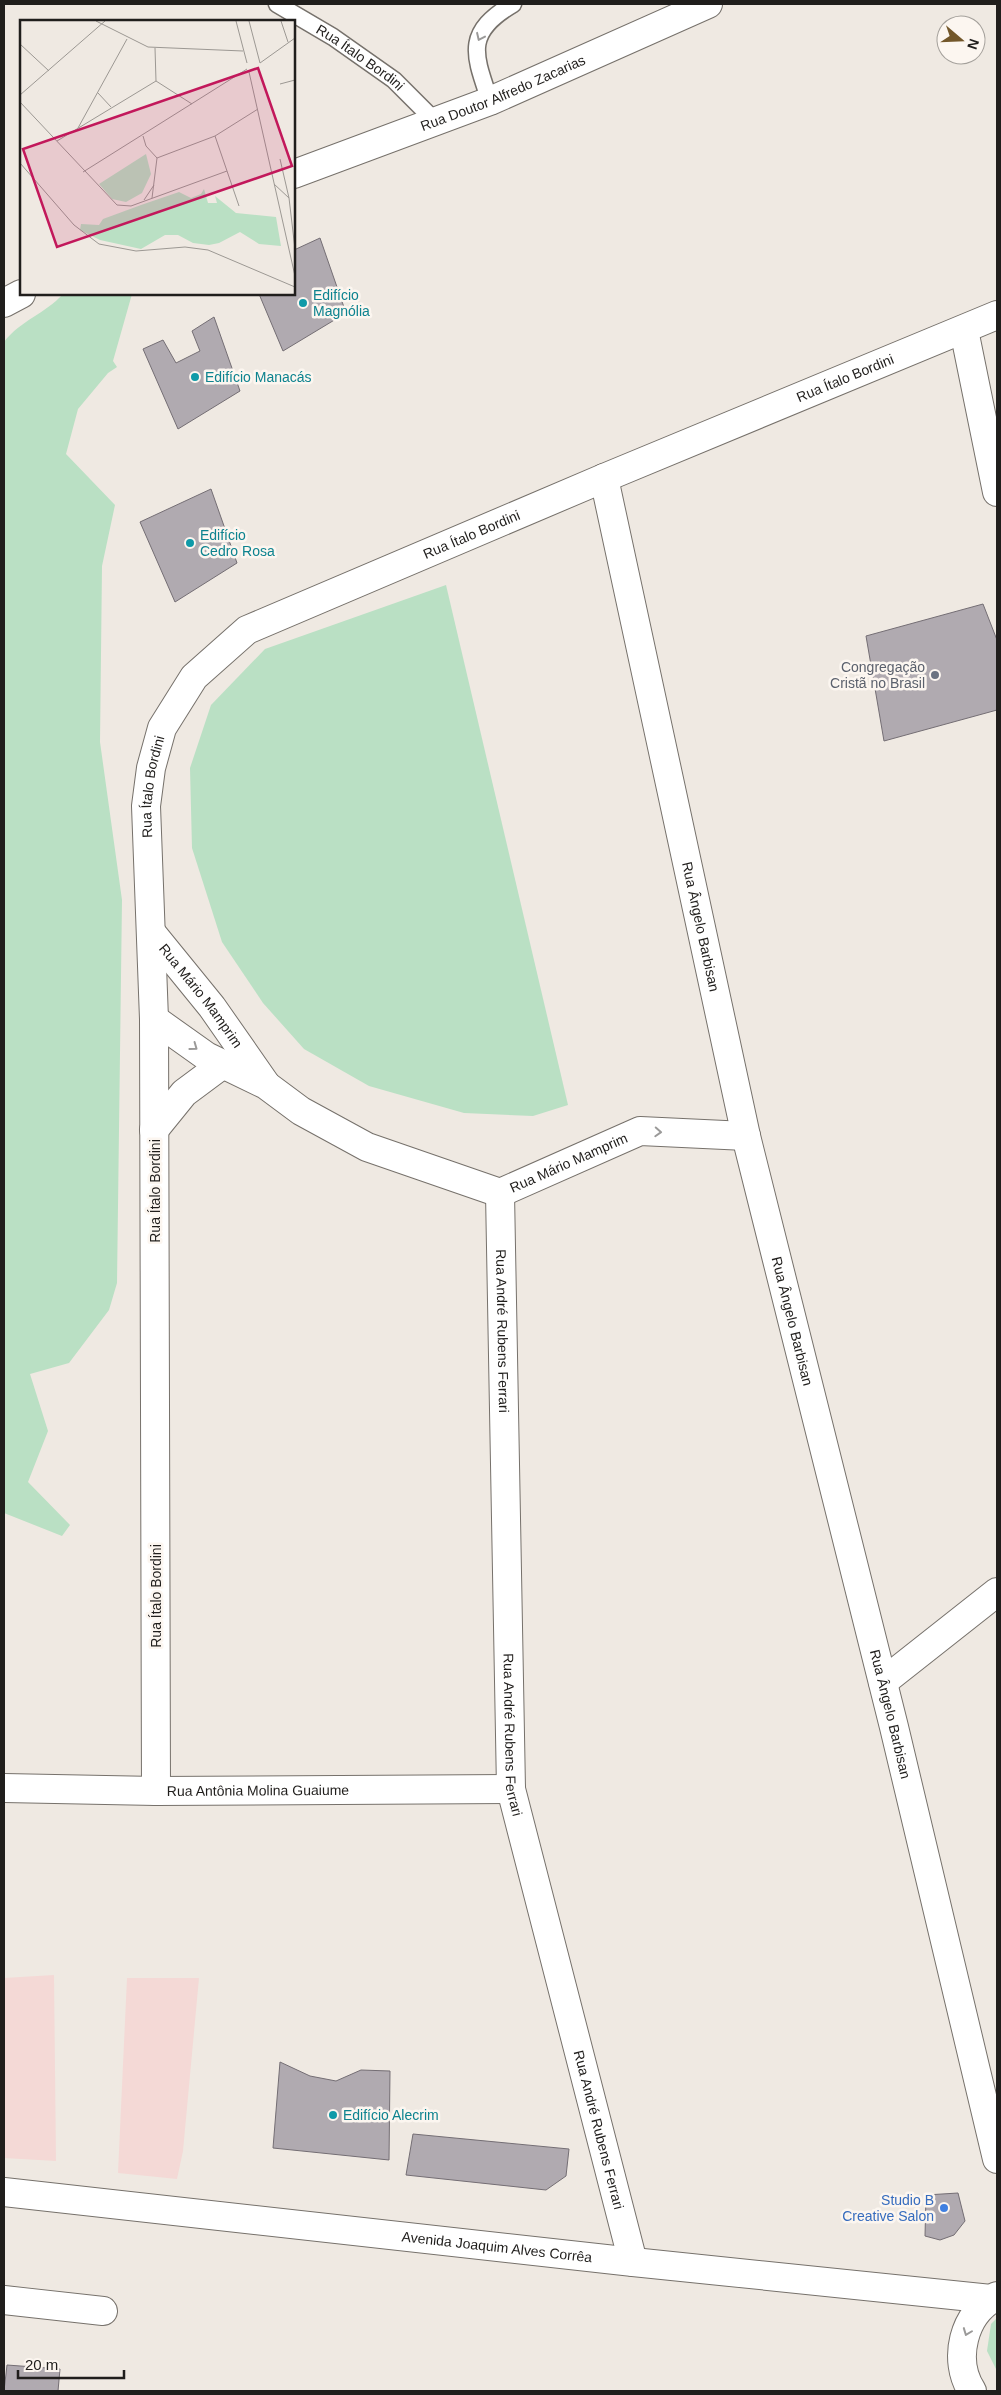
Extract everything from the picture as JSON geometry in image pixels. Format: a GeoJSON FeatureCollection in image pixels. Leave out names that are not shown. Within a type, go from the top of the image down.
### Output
{"type":"FeatureCollection","features":[{"type":"Feature","properties":{"kind":"street","name":"Rua Doutor Alfredo Zacarias"},"geometry":{"type":"LineString","coordinates":[[295,174],[490,101],[708,4]]}},
{"type":"Feature","properties":{"kind":"street"},"geometry":{"type":"LineString","coordinates":[[4,302],[20,294]]}},
{"type":"Feature","properties":{"kind":"street","name":"Rua Ítalo Bordini"},"geometry":{"type":"LineString","coordinates":[[156,1791],[154,1018],[146,806],[151,768],[162,728],[194,677],[247,630],[604,478],[997,315]]}},
{"type":"Feature","properties":{"kind":"street"},"geometry":{"type":"LineString","coordinates":[[964,330],[997,492]]}},
{"type":"Feature","properties":{"kind":"street","name":"Rua Ângelo Barbisan"},"geometry":{"type":"LineString","coordinates":[[604,478],[746,1136],[883,1682],[997,2159]]}},
{"type":"Feature","properties":{"kind":"street","name":"Rua Mário Mamprim"},"geometry":{"type":"LineString","coordinates":[[151,932],[212,1007],[266,1085]]}},
{"type":"Feature","properties":{"kind":"street","name":"Rua Mário Mamprim"},"geometry":{"type":"LineString","coordinates":[[154,1018],[206,1056],[266,1085],[301,1111],[366,1147],[500,1192],[640,1131],[746,1136]]}},
{"type":"Feature","properties":{"kind":"street","name":"Rua Mário Mamprim"},"geometry":{"type":"LineString","coordinates":[[154,1130],[184,1093],[223,1064]]}},
{"type":"Feature","properties":{"kind":"street","name":"Rua André Rubens Ferrari"},"geometry":{"type":"LineString","coordinates":[[500,1192],[511,1789],[633,2262]]}},
{"type":"Feature","properties":{"kind":"street"},"geometry":{"type":"LineString","coordinates":[[883,1682],[997,1592]]}},
{"type":"Feature","properties":{"kind":"street","name":"Rua Antônia Molina Guaiume"},"geometry":{"type":"LineString","coordinates":[[4,1788],[156,1791],[511,1789]]}},
{"type":"Feature","properties":{"kind":"street","name":"Avenida Joaquim Alves Corrêa"},"geometry":{"type":"LineString","coordinates":[[4,2192],[633,2262],[994,2297]]}},
{"type":"Feature","properties":{"kind":"street","name":"Avenida Joaquim Alves Corrêa"},"geometry":{"type":"LineString","coordinates":[[972,2391],[966,2381],[961,2358],[964,2335],[974,2315],[994,2297]]}},
{"type":"Feature","properties":{"kind":"street"},"geometry":{"type":"LineString","coordinates":[[4,2300],[103,2311]]}},
{"type":"Feature","properties":{"kind":"lane","name":"Rua Ítalo Bordini"},"geometry":{"type":"LineString","coordinates":[[277,4],[334,37],[394,80],[435,121]]}},
{"type":"Feature","properties":{"kind":"lane"},"geometry":{"type":"LineString","coordinates":[[490,101],[476,62],[476,45],[482,31],[498,13],[513,4]]}},
{"type":"Feature","properties":{"kind":"shaded area"},"geometry":{"type":"Polygon","coordinates":[[[54,1975],[56,2161],[4,2158],[4,1978],[54,1975]]]}},
{"type":"Feature","properties":{"kind":"shaded area"},"geometry":{"type":"Polygon","coordinates":[[[127,1978],[199,1978],[183,2151],[177,2179],[118,2173],[127,1978]]]}},
{"type":"Feature","properties":{"kind":"green space"},"geometry":{"type":"Polygon","coordinates":[[[62,295],[132,295],[113,361],[117,367],[108,373],[78,409],[66,454],[115,505],[102,566],[100,742],[122,900],[117,1283],[109,1310],[69,1363],[30,1374],[48,1431],[28,1482],[70,1525],[62,1536],[4,1513],[4,342],[18,328],[62,295]]]}},
{"type":"Feature","properties":{"kind":"green space"},"geometry":{"type":"Polygon","coordinates":[[[446,585],[568,1105],[533,1116],[464,1113],[369,1086],[304,1049],[263,1003],[222,942],[192,848],[190,768],[211,705],[265,649],[446,585]]]}},
{"type":"Feature","properties":{"kind":"green space"},"geometry":{"type":"Polygon","coordinates":[[[997,2318],[997,2371],[987,2351],[991,2324],[997,2318]]]}},
{"type":"Feature","properties":{"kind":"building","name":"Edifício Magnólia"},"geometry":{"type":"Polygon","coordinates":[[[320,238],[346,313],[283,351],[259,295],[295,295],[295,250],[320,238]]]}},
{"type":"Feature","properties":{"kind":"building","name":"Edifício Manacás"},"geometry":{"type":"Polygon","coordinates":[[[214,317],[240,391],[178,429],[143,349],[163,340],[176,363],[200,351],[192,331],[214,317]]]}},
{"type":"Feature","properties":{"kind":"building","name":"Edifício Cedro Rosa"},"geometry":{"type":"Polygon","coordinates":[[[211,489],[237,563],[175,602],[140,522],[211,489]]]}},
{"type":"Feature","properties":{"kind":"building","name":"Congregação Cristã no Brasil"},"geometry":{"type":"Polygon","coordinates":[[[983,604],[997,640],[997,710],[884,741],[866,636],[983,604]]]}},
{"type":"Feature","properties":{"kind":"building","name":"Edifício Alecrim"},"geometry":{"type":"Polygon","coordinates":[[[280,2062],[310,2076],[336,2081],[361,2070],[390,2071],[389,2160],[273,2148],[280,2062]]]}},
{"type":"Feature","properties":{"kind":"building"},"geometry":{"type":"Polygon","coordinates":[[[413,2134],[569,2149],[566,2176],[546,2190],[406,2175],[413,2134]]]}},
{"type":"Feature","properties":{"kind":"building","name":"Studio B Creative Salon"},"geometry":{"type":"Polygon","coordinates":[[[958,2193],[965,2221],[954,2235],[940,2240],[925,2236],[926,2195],[958,2193]]]}},
{"type":"Feature","properties":{"kind":"building"},"geometry":{"type":"Polygon","coordinates":[[[7,2365],[60,2369],[58,2391],[4,2391],[7,2365]]]}},
{"type":"Feature","properties":{"kind":"place","name":"Edifício Magnólia"},"geometry":{"type":"Point","coordinates":[303,303]}},
{"type":"Feature","properties":{"kind":"place","name":"Edifício Manacás"},"geometry":{"type":"Point","coordinates":[195,377]}},
{"type":"Feature","properties":{"kind":"place","name":"Edifício Cedro Rosa"},"geometry":{"type":"Point","coordinates":[190,543]}},
{"type":"Feature","properties":{"kind":"place","name":"Congregação Cristã no Brasil"},"geometry":{"type":"Point","coordinates":[935,675]}},
{"type":"Feature","properties":{"kind":"place","name":"Edifício Alecrim"},"geometry":{"type":"Point","coordinates":[333,2115]}},
{"type":"Feature","properties":{"kind":"place","name":"Studio B Creative Salon"},"geometry":{"type":"Point","coordinates":[944,2208]}}]}
